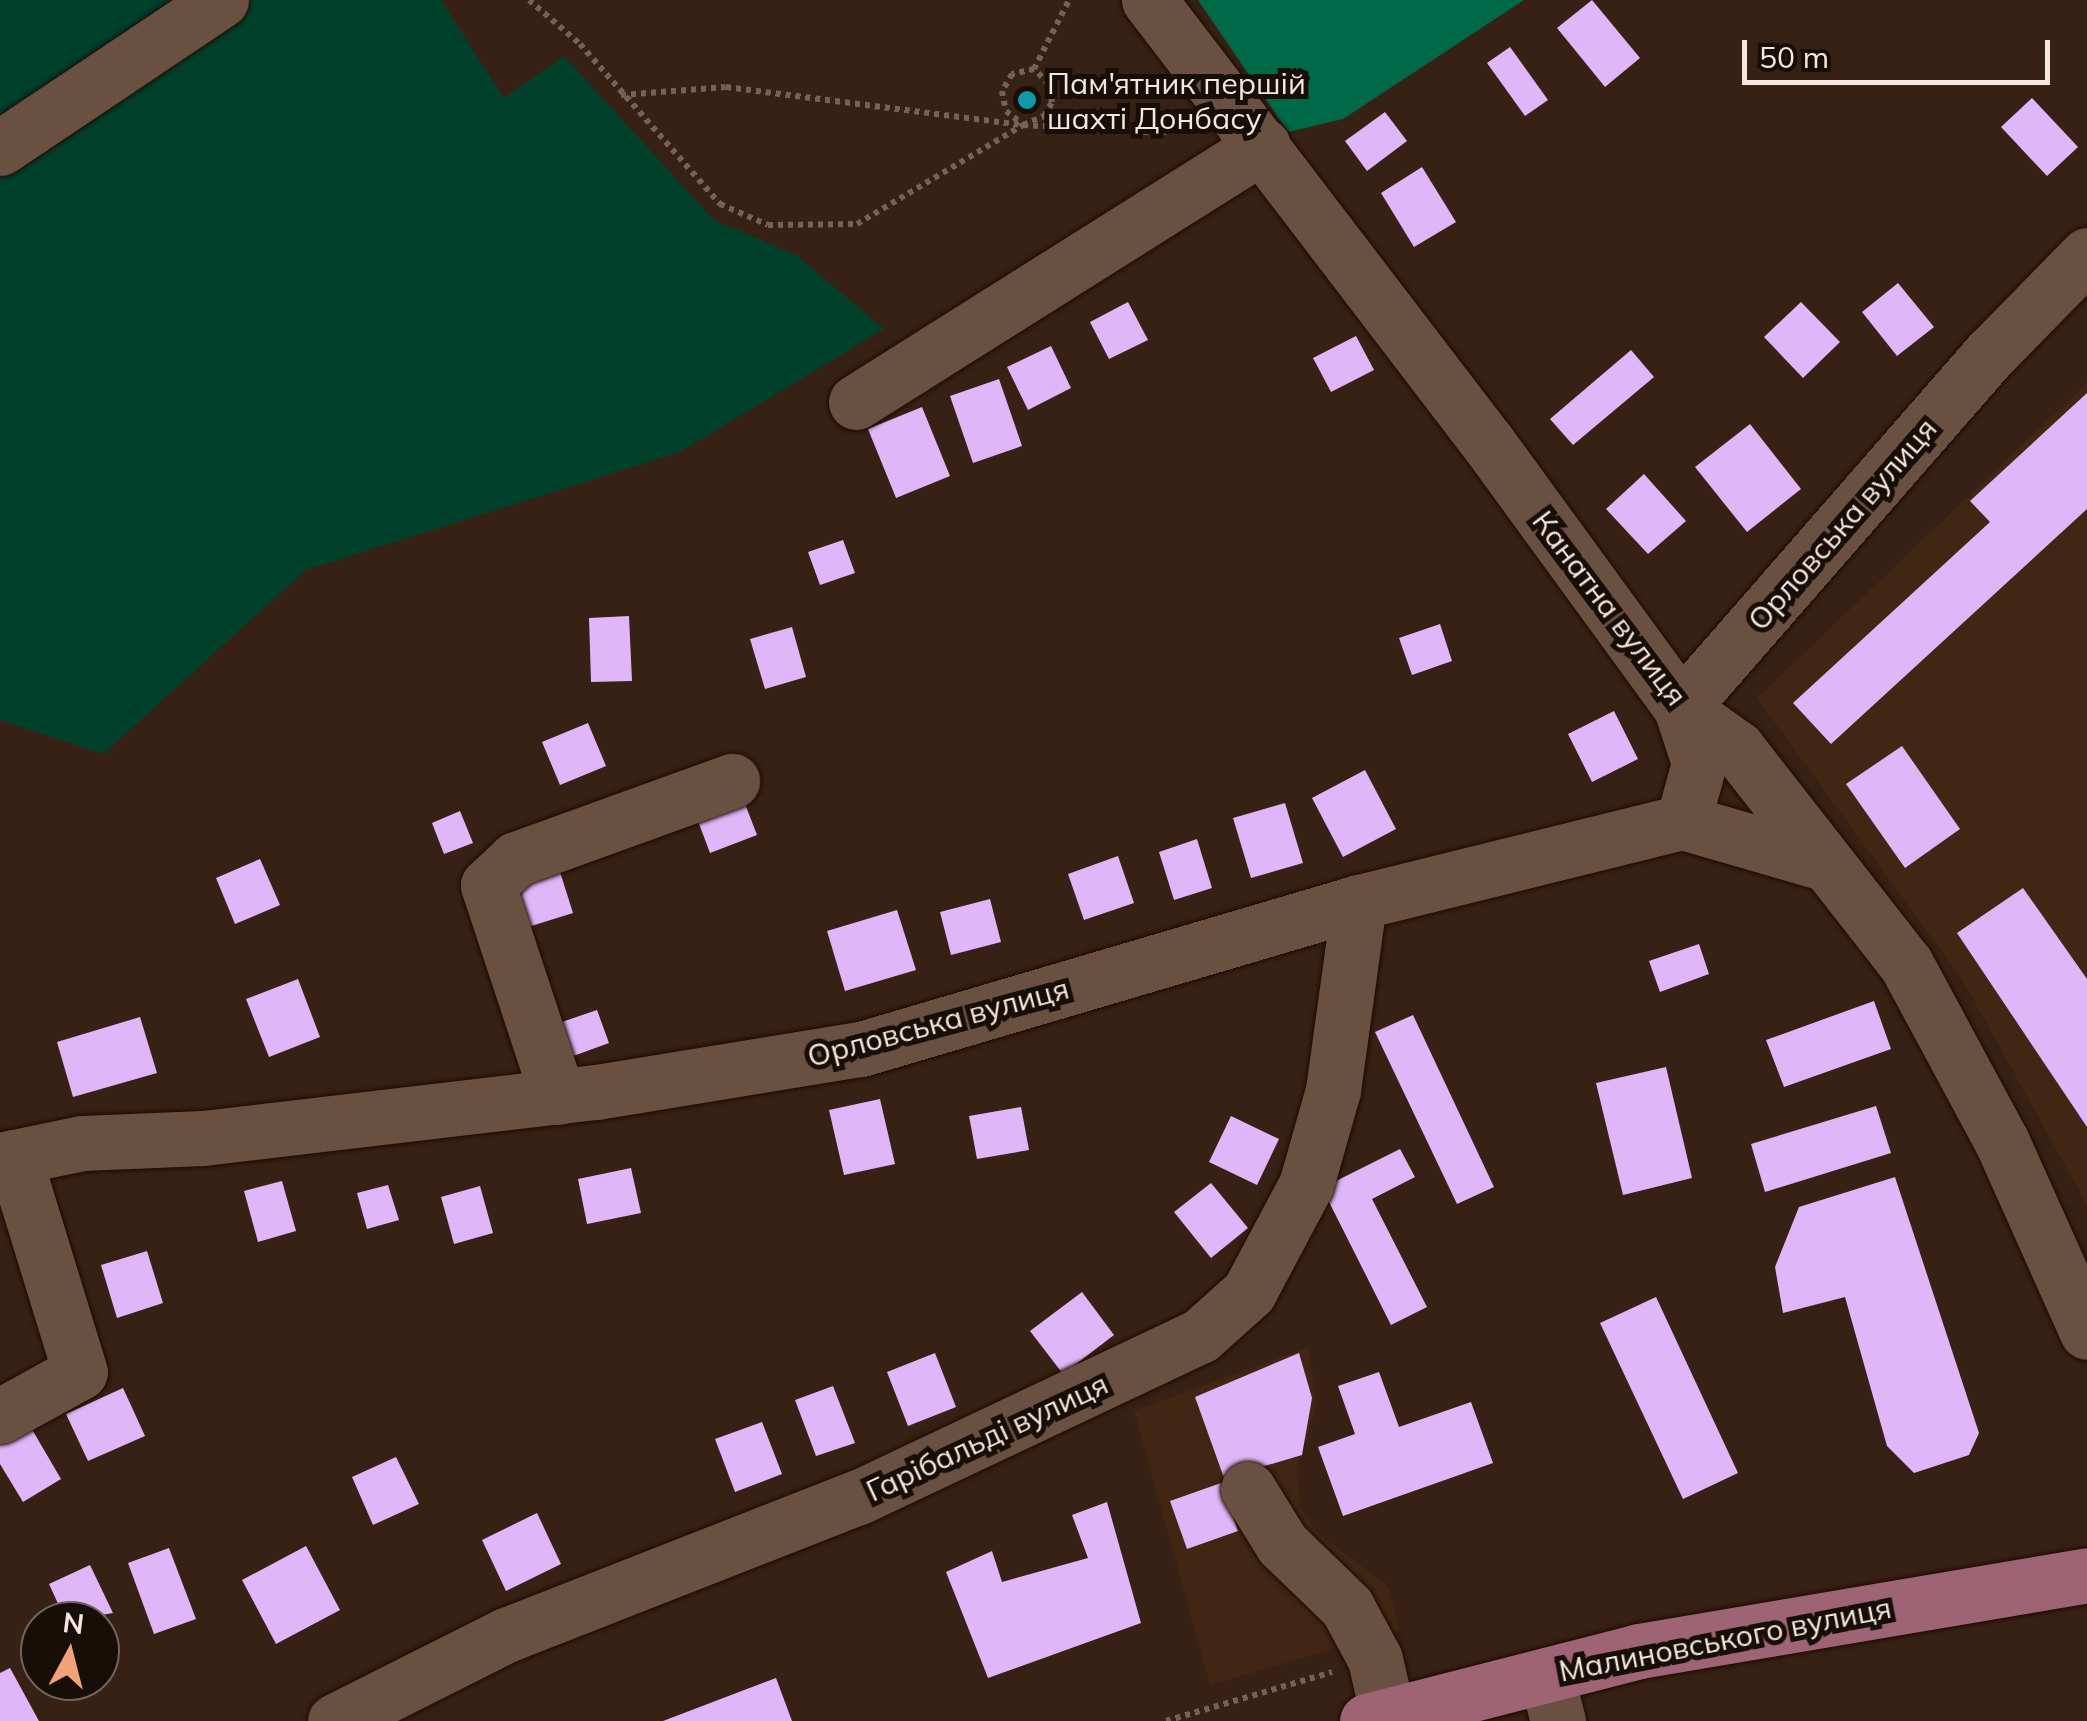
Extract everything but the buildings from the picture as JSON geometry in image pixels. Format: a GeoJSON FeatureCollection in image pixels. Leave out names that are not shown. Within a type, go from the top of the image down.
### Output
{"type":"FeatureCollection","features":[{"type":"Feature","properties":{"kind":"main road","name":"Малиновського вулиця"},"geometry":{"type":"LineString","coordinates":[[1378,1718],[1552,1698],[1639,1651],[2087,1575]]}},
{"type":"Feature","properties":{"kind":"street"},"geometry":{"type":"LineString","coordinates":[[0,148],[220,0]]}},
{"type":"Feature","properties":{"kind":"street","name":"Канатна вулиця"},"geometry":{"type":"LineString","coordinates":[[1149,0],[1217,96],[1263,146],[1681,708],[1738,748],[1906,964],[2002,1142],[2087,1332]]}},
{"type":"Feature","properties":{"kind":"street"},"geometry":{"type":"LineString","coordinates":[[856,402],[1263,146]]}},
{"type":"Feature","properties":{"kind":"street","name":"Орловська вулиця"},"geometry":{"type":"LineString","coordinates":[[1681,708],[1991,353],[2087,255]]}},
{"type":"Feature","properties":{"kind":"street"},"geometry":{"type":"LineString","coordinates":[[1681,708],[1700,763],[1683,822]]}},
{"type":"Feature","properties":{"kind":"street"},"geometry":{"type":"LineString","coordinates":[[558,1097],[488,885],[516,860],[732,781]]}},
{"type":"Feature","properties":{"kind":"street","name":"Орловська вулиця"},"geometry":{"type":"LineString","coordinates":[[7,1158],[82,1143],[202,1138],[558,1097],[861,1049],[1359,902],[1683,822],[1824,862]]}},
{"type":"Feature","properties":{"kind":"street","name":"Гарібальді вулиця"},"geometry":{"type":"LineString","coordinates":[[335,1721],[506,1635],[859,1497],[1200,1336],[1250,1292],[1306,1185],[1333,1090],[1359,902]]}},
{"type":"Feature","properties":{"kind":"street"},"geometry":{"type":"LineString","coordinates":[[0,1416],[80,1372],[7,1158]]}},
{"type":"Feature","properties":{"kind":"street"},"geometry":{"type":"LineString","coordinates":[[1248,1490],[1282,1544],[1346,1608],[1375,1659],[1378,1718]]}},
{"type":"Feature","properties":{"kind":"path"},"geometry":{"type":"LineString","coordinates":[[529,0],[580,44],[720,204],[768,225],[856,224],[1044,116],[1052,102],[1048,84],[1034,69]]}},
{"type":"Feature","properties":{"kind":"path"},"geometry":{"type":"LineString","coordinates":[[1034,69],[1069,0]]}},
{"type":"Feature","properties":{"kind":"path"},"geometry":{"type":"LineString","coordinates":[[1023,125],[1006,111],[1002,91],[1012,74],[1034,69]]}},
{"type":"Feature","properties":{"kind":"path"},"geometry":{"type":"LineString","coordinates":[[622,95],[726,87],[1023,125],[1163,133],[1217,96]]}},
{"type":"Feature","properties":{"kind":"path"},"geometry":{"type":"LineString","coordinates":[[1166,1721],[1375,1659]]}},
{"type":"Feature","properties":{"kind":"shaded area"},"geometry":{"type":"Polygon","coordinates":[[[2087,383],[2087,1205],[1962,979],[1757,698],[2087,383]]]}},
{"type":"Feature","properties":{"kind":"shaded area"},"geometry":{"type":"Polygon","coordinates":[[[1309,1347],[1316,1407],[1297,1467],[1300,1506],[1319,1534],[1389,1587],[1399,1630],[1210,1685],[1134,1411],[1309,1347]]]}},
{"type":"Feature","properties":{"kind":"green space"},"geometry":{"type":"Polygon","coordinates":[[[0,0],[189,0],[0,128],[0,0]]]}},
{"type":"Feature","properties":{"kind":"green space"},"geometry":{"type":"Polygon","coordinates":[[[245,0],[441,0],[504,98],[564,56],[714,220],[796,255],[884,329],[680,452],[306,570],[103,754],[0,720],[0,174],[245,0]]]}},
{"type":"Feature","properties":{"kind":"green space"},"geometry":{"type":"Polygon","coordinates":[[[1198,0],[1524,0],[1343,119],[1288,132],[1198,0]]]}},
{"type":"Feature","properties":{"kind":"place","name":"Пам'ятник першій шахті Донбасу"},"geometry":{"type":"Point","coordinates":[1027,100]}}]}
